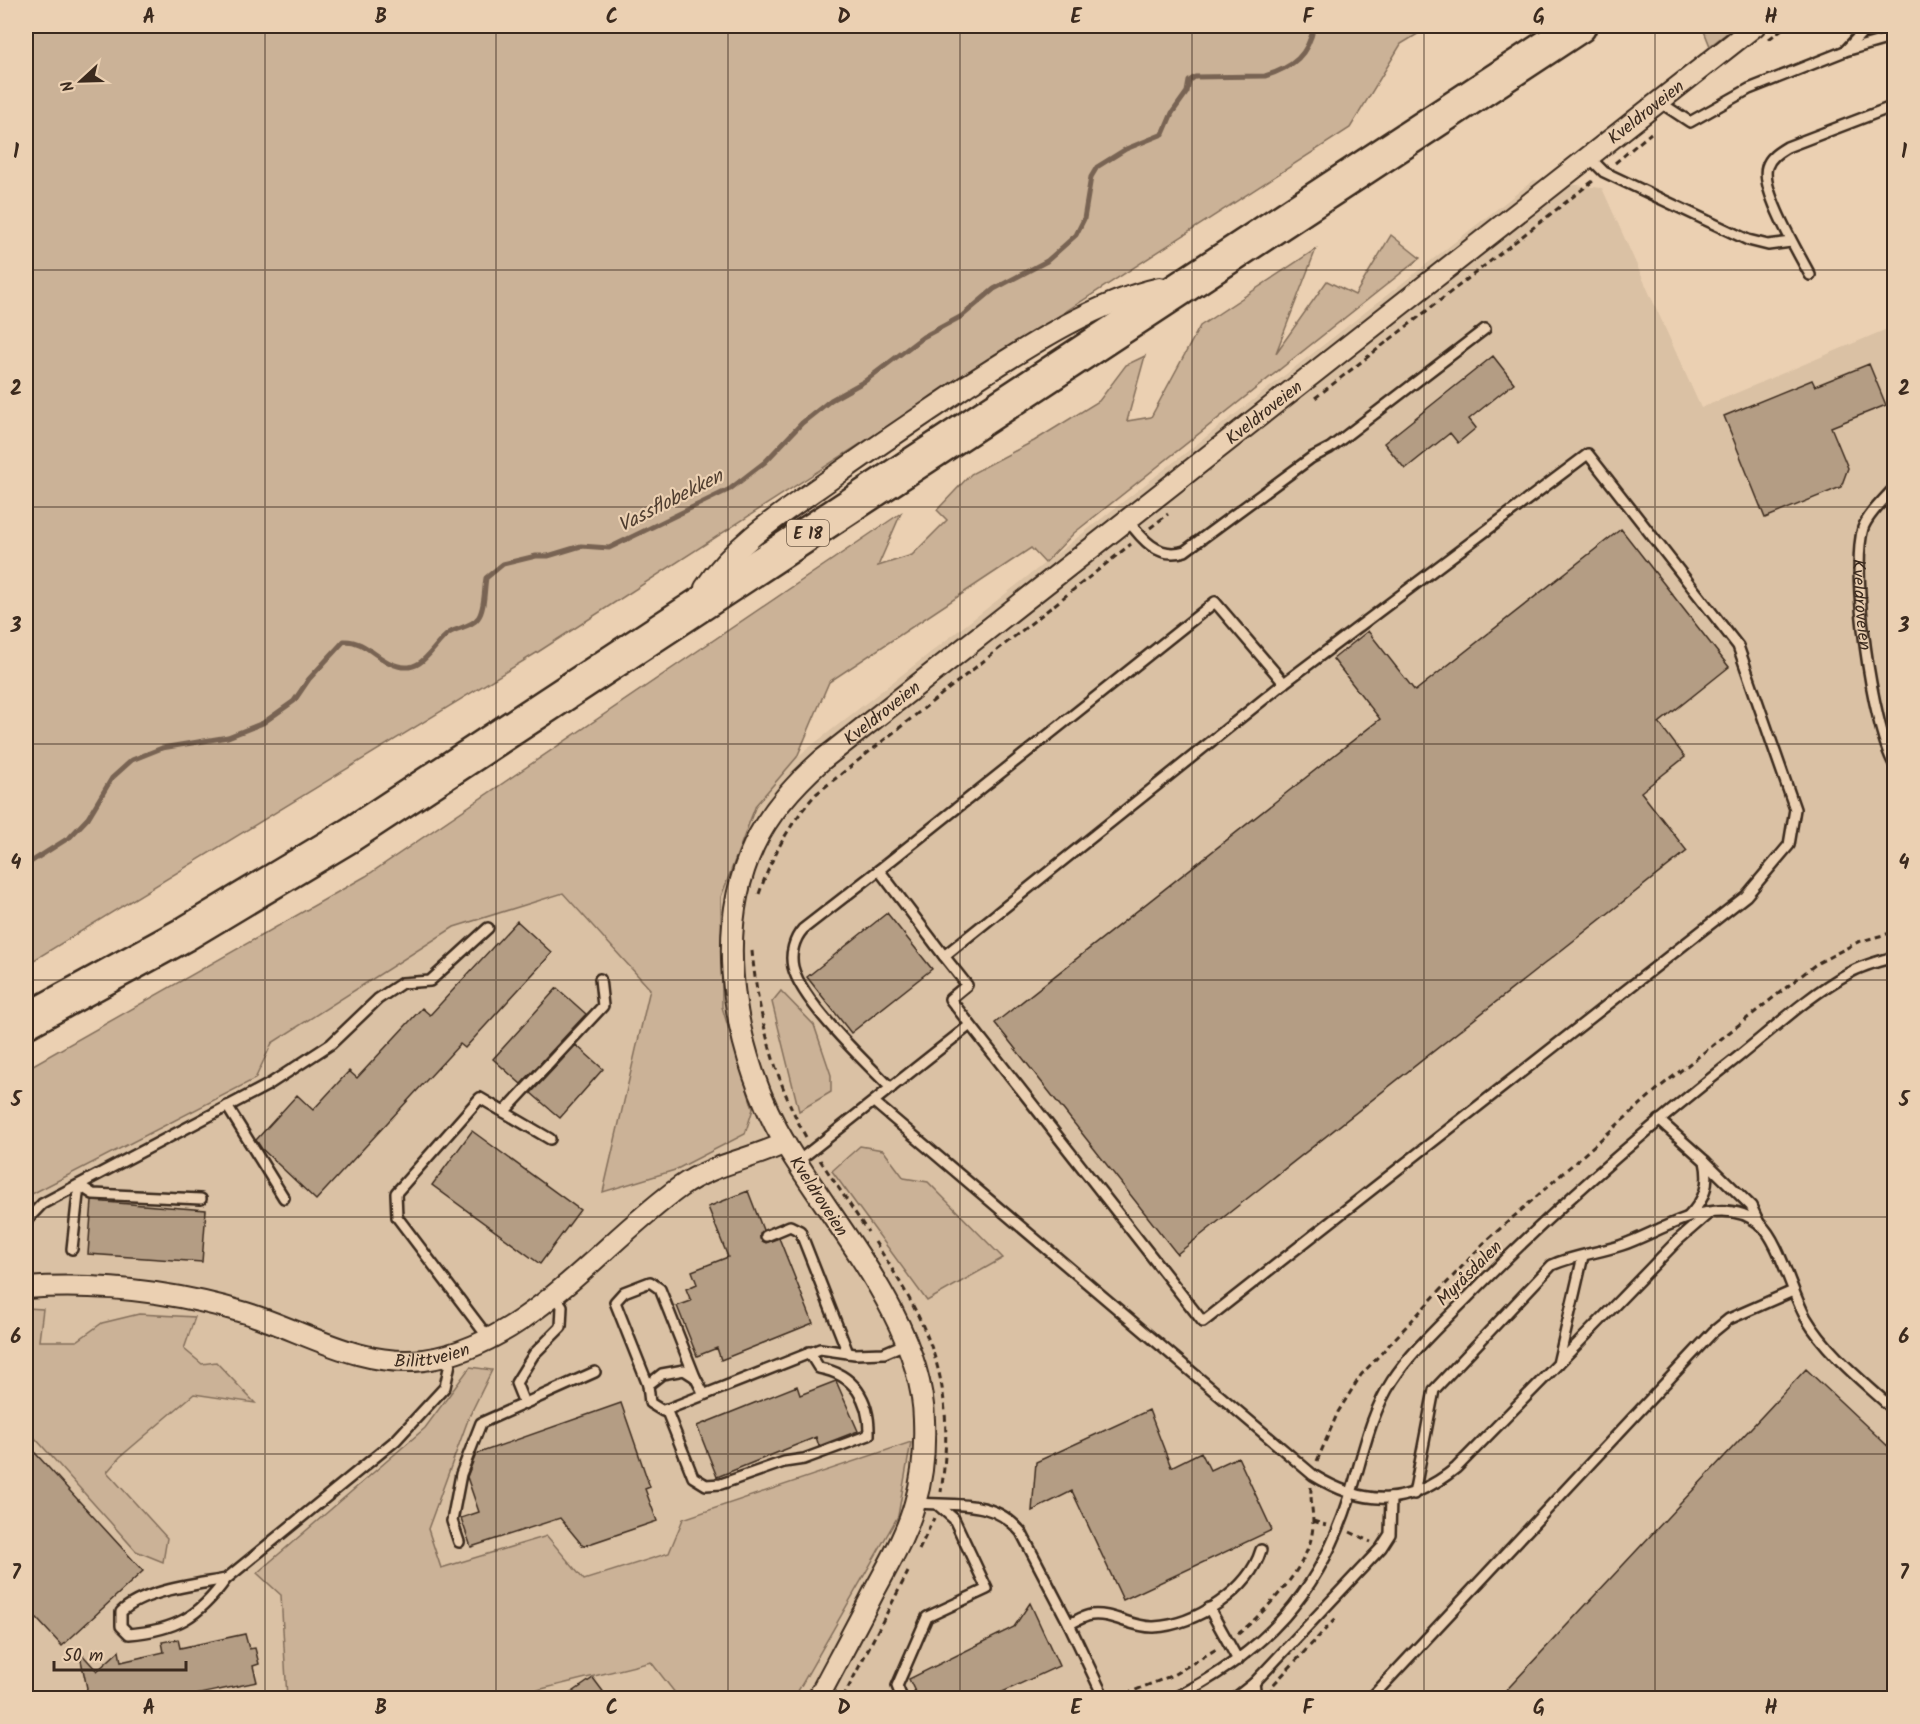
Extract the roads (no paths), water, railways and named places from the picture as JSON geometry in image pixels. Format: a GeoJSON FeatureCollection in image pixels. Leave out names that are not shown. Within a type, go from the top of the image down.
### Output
{"type":"FeatureCollection","features":[{"type":"Feature","properties":{"kind":"highway","name":"E 18"},"geometry":{"type":"LineString","coordinates":[[26,1008],[180,922],[344,825],[1556,26]]}},
{"type":"Feature","properties":{"kind":"highway","name":"E 18"},"geometry":{"type":"LineString","coordinates":[[26,1021],[241,901],[360,828],[1579,26]]}},
{"type":"Feature","properties":{"kind":"street","name":"Kveldroveien"},"geometry":{"type":"LineString","coordinates":[[818,1698],[894,1555],[915,1503],[922,1459],[924,1420],[917,1368],[907,1343],[886,1301],[784,1143],[753,1070],[745,1041],[734,976],[734,915],[745,869],[759,837],[782,801],[822,760],[1755,26]]}},
{"type":"Feature","properties":{"kind":"street","name":"Bilittveien"},"geometry":{"type":"LineString","coordinates":[[26,1288],[92,1288],[189,1299],[246,1313],[359,1355],[380,1359],[424,1360],[490,1340],[553,1293],[694,1178],[784,1143]]}},
{"type":"Feature","properties":{"kind":"lane"},"geometry":{"type":"LineString","coordinates":[[1845,51],[1868,26]]}},
{"type":"Feature","properties":{"kind":"lane"},"geometry":{"type":"LineString","coordinates":[[1658,101],[1690,122],[1749,89],[1845,51],[1894,37]]}},
{"type":"Feature","properties":{"kind":"lane"},"geometry":{"type":"LineString","coordinates":[[1810,275],[1791,242],[1766,180],[1767,166],[1774,155],[1787,147],[1894,106]]}},
{"type":"Feature","properties":{"kind":"lane"},"geometry":{"type":"LineString","coordinates":[[1588,156],[1604,172],[1748,240],[1768,245],[1791,242]]}},
{"type":"Feature","properties":{"kind":"lane"},"geometry":{"type":"LineString","coordinates":[[1127,519],[1140,536],[1163,552],[1170,554],[1185,551],[1311,458],[1330,448],[1485,329]]}},
{"type":"Feature","properties":{"kind":"lane"},"geometry":{"type":"LineString","coordinates":[[879,870],[944,956],[967,985],[950,999],[1203,1322],[1746,896],[1789,845],[1795,809],[1738,646],[1588,454],[1284,683],[944,956]]}},
{"type":"Feature","properties":{"kind":"lane","name":"Kveldroveien"},"geometry":{"type":"LineString","coordinates":[[1894,488],[1864,526],[1858,561],[1859,596],[1876,703],[1886,749],[1894,764]]}},
{"type":"Feature","properties":{"kind":"lane"},"geometry":{"type":"LineString","coordinates":[[891,1088],[844,1040],[800,984],[793,967],[792,953],[796,937],[803,929],[1215,602],[1284,683]]}},
{"type":"Feature","properties":{"kind":"lane"},"geometry":{"type":"LineString","coordinates":[[26,1221],[42,1204],[268,1085],[331,1044],[378,999],[402,983],[430,981],[488,928]]}},
{"type":"Feature","properties":{"kind":"lane","name":"Myråsdalen"},"geometry":{"type":"LineString","coordinates":[[1174,1698],[1238,1660],[1274,1630],[1308,1588],[1339,1529],[1377,1405],[1404,1364],[1528,1237],[1659,1120],[1833,982],[1868,964],[1894,957]]}},
{"type":"Feature","properties":{"kind":"lane"},"geometry":{"type":"LineString","coordinates":[[504,1112],[603,1006],[600,979]]}},
{"type":"Feature","properties":{"kind":"lane"},"geometry":{"type":"LineString","coordinates":[[797,1162],[970,1025]]}},
{"type":"Feature","properties":{"kind":"lane"},"geometry":{"type":"LineString","coordinates":[[490,1340],[397,1216],[396,1193],[480,1098],[550,1139]]}},
{"type":"Feature","properties":{"kind":"lane"},"geometry":{"type":"LineString","coordinates":[[874,1102],[1313,1475],[1351,1494],[1369,1498],[1391,1498],[1414,1494],[1427,1489],[1456,1468],[1587,1337],[1678,1240],[1711,1212]]}},
{"type":"Feature","properties":{"kind":"lane"},"geometry":{"type":"LineString","coordinates":[[227,1106],[284,1198]]}},
{"type":"Feature","properties":{"kind":"lane"},"geometry":{"type":"LineString","coordinates":[[1659,1120],[1751,1206],[1778,1254],[1808,1321],[1823,1341],[1894,1410]]}},
{"type":"Feature","properties":{"kind":"lane"},"geometry":{"type":"LineString","coordinates":[[1689,1216],[1701,1204],[1707,1190],[1705,1161]]}},
{"type":"Feature","properties":{"kind":"lane"},"geometry":{"type":"LineString","coordinates":[[79,1185],[93,1194],[201,1199]]}},
{"type":"Feature","properties":{"kind":"lane"},"geometry":{"type":"LineString","coordinates":[[72,1248],[79,1185]]}},
{"type":"Feature","properties":{"kind":"lane"},"geometry":{"type":"LineString","coordinates":[[1414,1494],[1434,1390],[1552,1265],[1566,1258],[1621,1246],[1689,1216],[1711,1212],[1741,1215],[1760,1225]]}},
{"type":"Feature","properties":{"kind":"lane"},"geometry":{"type":"LineString","coordinates":[[766,1236],[790,1226],[800,1231],[848,1353]]}},
{"type":"Feature","properties":{"kind":"lane"},"geometry":{"type":"LineString","coordinates":[[1558,1364],[1583,1256]]}},
{"type":"Feature","properties":{"kind":"lane"},"geometry":{"type":"LineString","coordinates":[[704,1394],[694,1377],[660,1289],[650,1282],[624,1292],[615,1302],[648,1384],[650,1403],[663,1411],[820,1348],[848,1353],[884,1353],[907,1343]]}},
{"type":"Feature","properties":{"kind":"lane"},"geometry":{"type":"LineString","coordinates":[[1371,1698],[1713,1332],[1729,1319],[1793,1291]]}},
{"type":"Feature","properties":{"kind":"lane"},"geometry":{"type":"LineString","coordinates":[[524,1403],[516,1383],[534,1354],[561,1327],[562,1306],[553,1293]]}},
{"type":"Feature","properties":{"kind":"lane"},"geometry":{"type":"LineString","coordinates":[[666,1409],[693,1477],[706,1485],[721,1484],[784,1462],[804,1459],[869,1435],[869,1419],[856,1387],[837,1371],[819,1368],[809,1352]]}},
{"type":"Feature","properties":{"kind":"lane"},"geometry":{"type":"LineString","coordinates":[[226,1580],[183,1587],[131,1602],[121,1612],[121,1626],[129,1634],[147,1633],[186,1620],[208,1605],[226,1580],[396,1440],[445,1387],[452,1353]]}},
{"type":"Feature","properties":{"kind":"lane"},"geometry":{"type":"LineString","coordinates":[[648,1384],[662,1374],[684,1370],[694,1377]]}},
{"type":"Feature","properties":{"kind":"lane"},"geometry":{"type":"LineString","coordinates":[[459,1542],[452,1521],[461,1474],[481,1423],[595,1372]]}},
{"type":"Feature","properties":{"kind":"lane"},"geometry":{"type":"LineString","coordinates":[[1235,1698],[1254,1683],[1381,1548],[1390,1534],[1391,1498]]}},
{"type":"Feature","properties":{"kind":"lane"},"geometry":{"type":"LineString","coordinates":[[915,1503],[987,1507],[1011,1521],[1021,1532],[1070,1624],[1104,1698]]}},
{"type":"Feature","properties":{"kind":"lane"},"geometry":{"type":"LineString","coordinates":[[902,1698],[897,1686],[927,1617],[987,1589],[954,1519],[938,1505]]}},
{"type":"Feature","properties":{"kind":"lane"},"geometry":{"type":"LineString","coordinates":[[1070,1624],[1090,1615],[1136,1626],[1154,1627],[1174,1624],[1209,1608],[1250,1575],[1257,1564],[1261,1550]]}},
{"type":"Feature","properties":{"kind":"lane"},"geometry":{"type":"LineString","coordinates":[[1209,1608],[1238,1660]]}},
{"type":"Feature","properties":{"kind":"lane"},"geometry":{"type":"LineString","coordinates":[[1254,1683],[1256,1698]]}},
{"type":"Feature","properties":{"kind":"waterway","name":"Vassflobekken"},"geometry":{"type":"LineString","coordinates":[[26,865],[70,837],[88,818],[112,778],[132,760],[162,748],[228,737],[263,723],[294,701],[309,679],[344,641],[359,644],[398,666],[415,665],[427,657],[449,633],[478,618],[483,604],[486,578],[503,564],[536,556],[548,556],[581,546],[609,548],[730,489],[765,462],[802,423],[831,400],[865,381],[923,337],[962,316],[994,289],[1047,261],[1076,235],[1084,219],[1091,177],[1097,167],[1126,149],[1163,134],[1172,113],[1187,92],[1189,81],[1195,77],[1265,76],[1275,72],[1292,64],[1304,52],[1314,26]]}}]}
